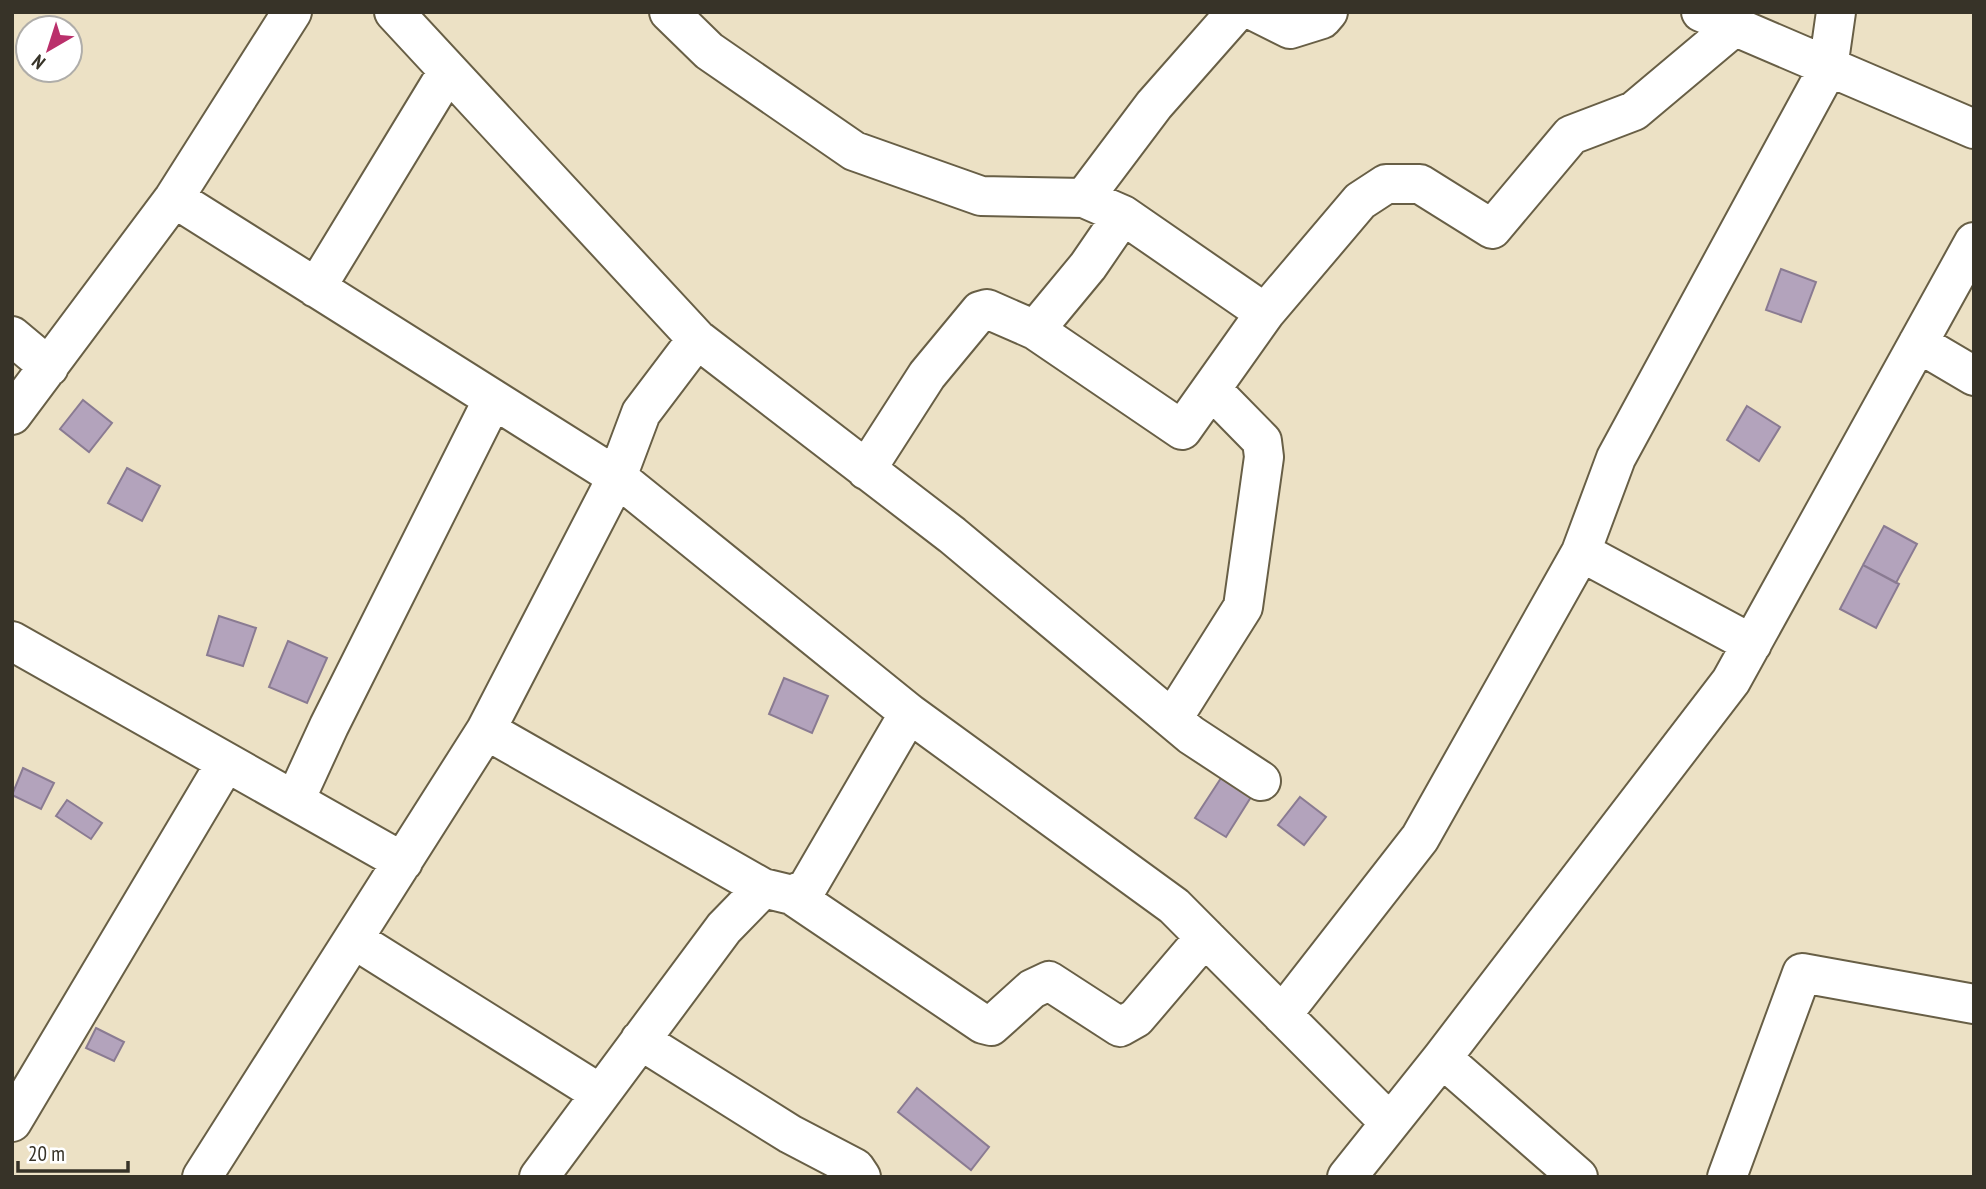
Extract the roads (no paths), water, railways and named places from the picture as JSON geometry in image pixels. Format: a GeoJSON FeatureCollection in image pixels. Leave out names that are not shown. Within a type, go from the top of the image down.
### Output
{"type":"FeatureCollection","features":[{"type":"Feature","properties":{"kind":"street"},"geometry":{"type":"LineString","coordinates":[[12,415],[174,198],[292,12]]}},
{"type":"Feature","properties":{"kind":"street"},"geometry":{"type":"LineString","coordinates":[[394,12],[697,339],[952,534],[1191,735],[1261,781]]}},
{"type":"Feature","properties":{"kind":"street"},"geometry":{"type":"LineString","coordinates":[[1084,198],[1154,105],[1236,12]]}},
{"type":"Feature","properties":{"kind":"street"},"geometry":{"type":"LineString","coordinates":[[1256,12],[1290,29],[1322,19],[1328,12]]}},
{"type":"Feature","properties":{"kind":"street"},"geometry":{"type":"LineString","coordinates":[[1282,1015],[1420,838],[1581,552],[1616,458],[1828,68],[1836,12]]}},
{"type":"Feature","properties":{"kind":"street"},"geometry":{"type":"LineString","coordinates":[[675,14],[709,51],[854,151],[981,196],[1084,198],[1123,215],[1265,313]]}},
{"type":"Feature","properties":{"kind":"street"},"geometry":{"type":"LineString","coordinates":[[866,470],[927,375],[979,311],[988,309],[1035,330],[1182,430],[1265,313],[1360,201],[1386,184],[1420,184],[1492,229],[1571,135],[1634,111],[1718,20],[1974,129]]}},
{"type":"Feature","properties":{"kind":"street"},"geometry":{"type":"LineString","coordinates":[[316,288],[448,71]]}},
{"type":"Feature","properties":{"kind":"street"},"geometry":{"type":"LineString","coordinates":[[174,198],[617,477],[909,713],[1174,906],[1389,1122]]}},
{"type":"Feature","properties":{"kind":"street"},"geometry":{"type":"LineString","coordinates":[[1035,330],[1088,266],[1123,215]]}},
{"type":"Feature","properties":{"kind":"street"},"geometry":{"type":"LineString","coordinates":[[1347,1177],[1442,1058],[1731,681],[1974,242]]}},
{"type":"Feature","properties":{"kind":"street"},"geometry":{"type":"LineString","coordinates":[[12,337],[48,367]]}},
{"type":"Feature","properties":{"kind":"street"},"geometry":{"type":"LineString","coordinates":[[202,1177],[486,730],[617,477],[640,413],[697,339]]}},
{"type":"Feature","properties":{"kind":"street"},"geometry":{"type":"LineString","coordinates":[[1918,343],[1974,376]]}},
{"type":"Feature","properties":{"kind":"street"},"geometry":{"type":"LineString","coordinates":[[1173,718],[1243,607],[1264,457],[1262,441],[1212,390]]}},
{"type":"Feature","properties":{"kind":"street"},"geometry":{"type":"LineString","coordinates":[[295,800],[329,726],[493,399]]}},
{"type":"Feature","properties":{"kind":"street"},"geometry":{"type":"LineString","coordinates":[[1581,552],[1752,644]]}},
{"type":"Feature","properties":{"kind":"street"},"geometry":{"type":"LineString","coordinates":[[12,641],[225,764],[295,800],[403,862]]}},
{"type":"Feature","properties":{"kind":"street"},"geometry":{"type":"LineString","coordinates":[[539,1177],[724,928],[778,891],[807,888],[909,713]]}},
{"type":"Feature","properties":{"kind":"street"},"geometry":{"type":"LineString","coordinates":[[486,730],[778,891],[982,1024],[991,1026],[1032,989],[1049,981],[1120,1027],[1136,1018],[1205,937]]}},
{"type":"Feature","properties":{"kind":"street"},"geometry":{"type":"LineString","coordinates":[[12,1122],[225,764]]}},
{"type":"Feature","properties":{"kind":"street"},"geometry":{"type":"LineString","coordinates":[[355,940],[599,1093]]}},
{"type":"Feature","properties":{"kind":"street"},"geometry":{"type":"LineString","coordinates":[[1727,1177],[1802,973],[1974,1004]]}},
{"type":"Feature","properties":{"kind":"street"},"geometry":{"type":"LineString","coordinates":[[639,1040],[790,1134],[855,1168],[861,1177]]}},
{"type":"Feature","properties":{"kind":"street"},"geometry":{"type":"LineString","coordinates":[[1442,1058],[1578,1177]]}}]}
